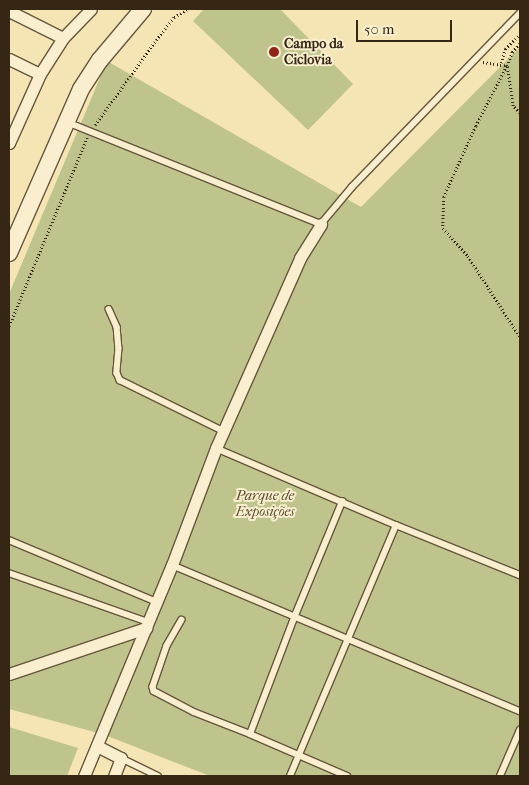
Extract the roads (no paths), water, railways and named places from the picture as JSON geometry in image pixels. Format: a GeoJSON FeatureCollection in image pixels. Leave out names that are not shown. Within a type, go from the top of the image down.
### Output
{"type":"FeatureCollection","features":[{"type":"Feature","properties":{"kind":"main road"},"geometry":{"type":"LineString","coordinates":[[9,253],[81,89],[100,60],[143,9]]}},
{"type":"Feature","properties":{"kind":"street"},"geometry":{"type":"LineString","coordinates":[[9,143],[40,74],[64,38],[91,9]]}},
{"type":"Feature","properties":{"kind":"street"},"geometry":{"type":"LineString","coordinates":[[9,11],[64,38]]}},
{"type":"Feature","properties":{"kind":"street"},"geometry":{"type":"LineString","coordinates":[[9,59],[40,74]]}},
{"type":"Feature","properties":{"kind":"street"},"geometry":{"type":"LineString","coordinates":[[84,776],[172,565],[216,448],[300,258],[321,224]]}},
{"type":"Feature","properties":{"kind":"street"},"geometry":{"type":"LineString","coordinates":[[9,674],[147,625]]}},
{"type":"Feature","properties":{"kind":"street"},"geometry":{"type":"LineString","coordinates":[[97,746],[121,758],[114,776]]}},
{"type":"Feature","properties":{"kind":"lane"},"geometry":{"type":"LineString","coordinates":[[65,122],[321,224],[352,187],[476,61],[520,13]]}},
{"type":"Feature","properties":{"kind":"lane"},"geometry":{"type":"LineString","coordinates":[[109,309],[117,327],[119,348],[117,373],[120,380],[224,430]]}},
{"type":"Feature","properties":{"kind":"lane"},"geometry":{"type":"LineString","coordinates":[[216,448],[396,525],[520,575]]}},
{"type":"Feature","properties":{"kind":"lane"},"geometry":{"type":"LineString","coordinates":[[250,734],[294,618],[342,502]]}},
{"type":"Feature","properties":{"kind":"lane"},"geometry":{"type":"LineString","coordinates":[[290,776],[396,525]]}},
{"type":"Feature","properties":{"kind":"lane"},"geometry":{"type":"LineString","coordinates":[[9,540],[157,602]]}},
{"type":"Feature","properties":{"kind":"lane"},"geometry":{"type":"LineString","coordinates":[[172,565],[294,618],[520,711]]}},
{"type":"Feature","properties":{"kind":"lane"},"geometry":{"type":"LineString","coordinates":[[9,573],[147,625]]}},
{"type":"Feature","properties":{"kind":"lane"},"geometry":{"type":"LineString","coordinates":[[182,620],[167,646],[153,687],[154,691],[194,712],[347,776]]}},
{"type":"Feature","properties":{"kind":"lane"},"geometry":{"type":"LineString","coordinates":[[500,776],[520,730]]}},
{"type":"Feature","properties":{"kind":"lane"},"geometry":{"type":"LineString","coordinates":[[121,758],[158,776]]}},
{"type":"Feature","properties":{"kind":"place","name":"Campo da Ciclovia"},"geometry":{"type":"Point","coordinates":[274,52]}},
{"type":"Feature","properties":{"kind":"park label","name":"Parque de Exposições"},"geometry":{"type":"Point","coordinates":[265,504]}}]}
